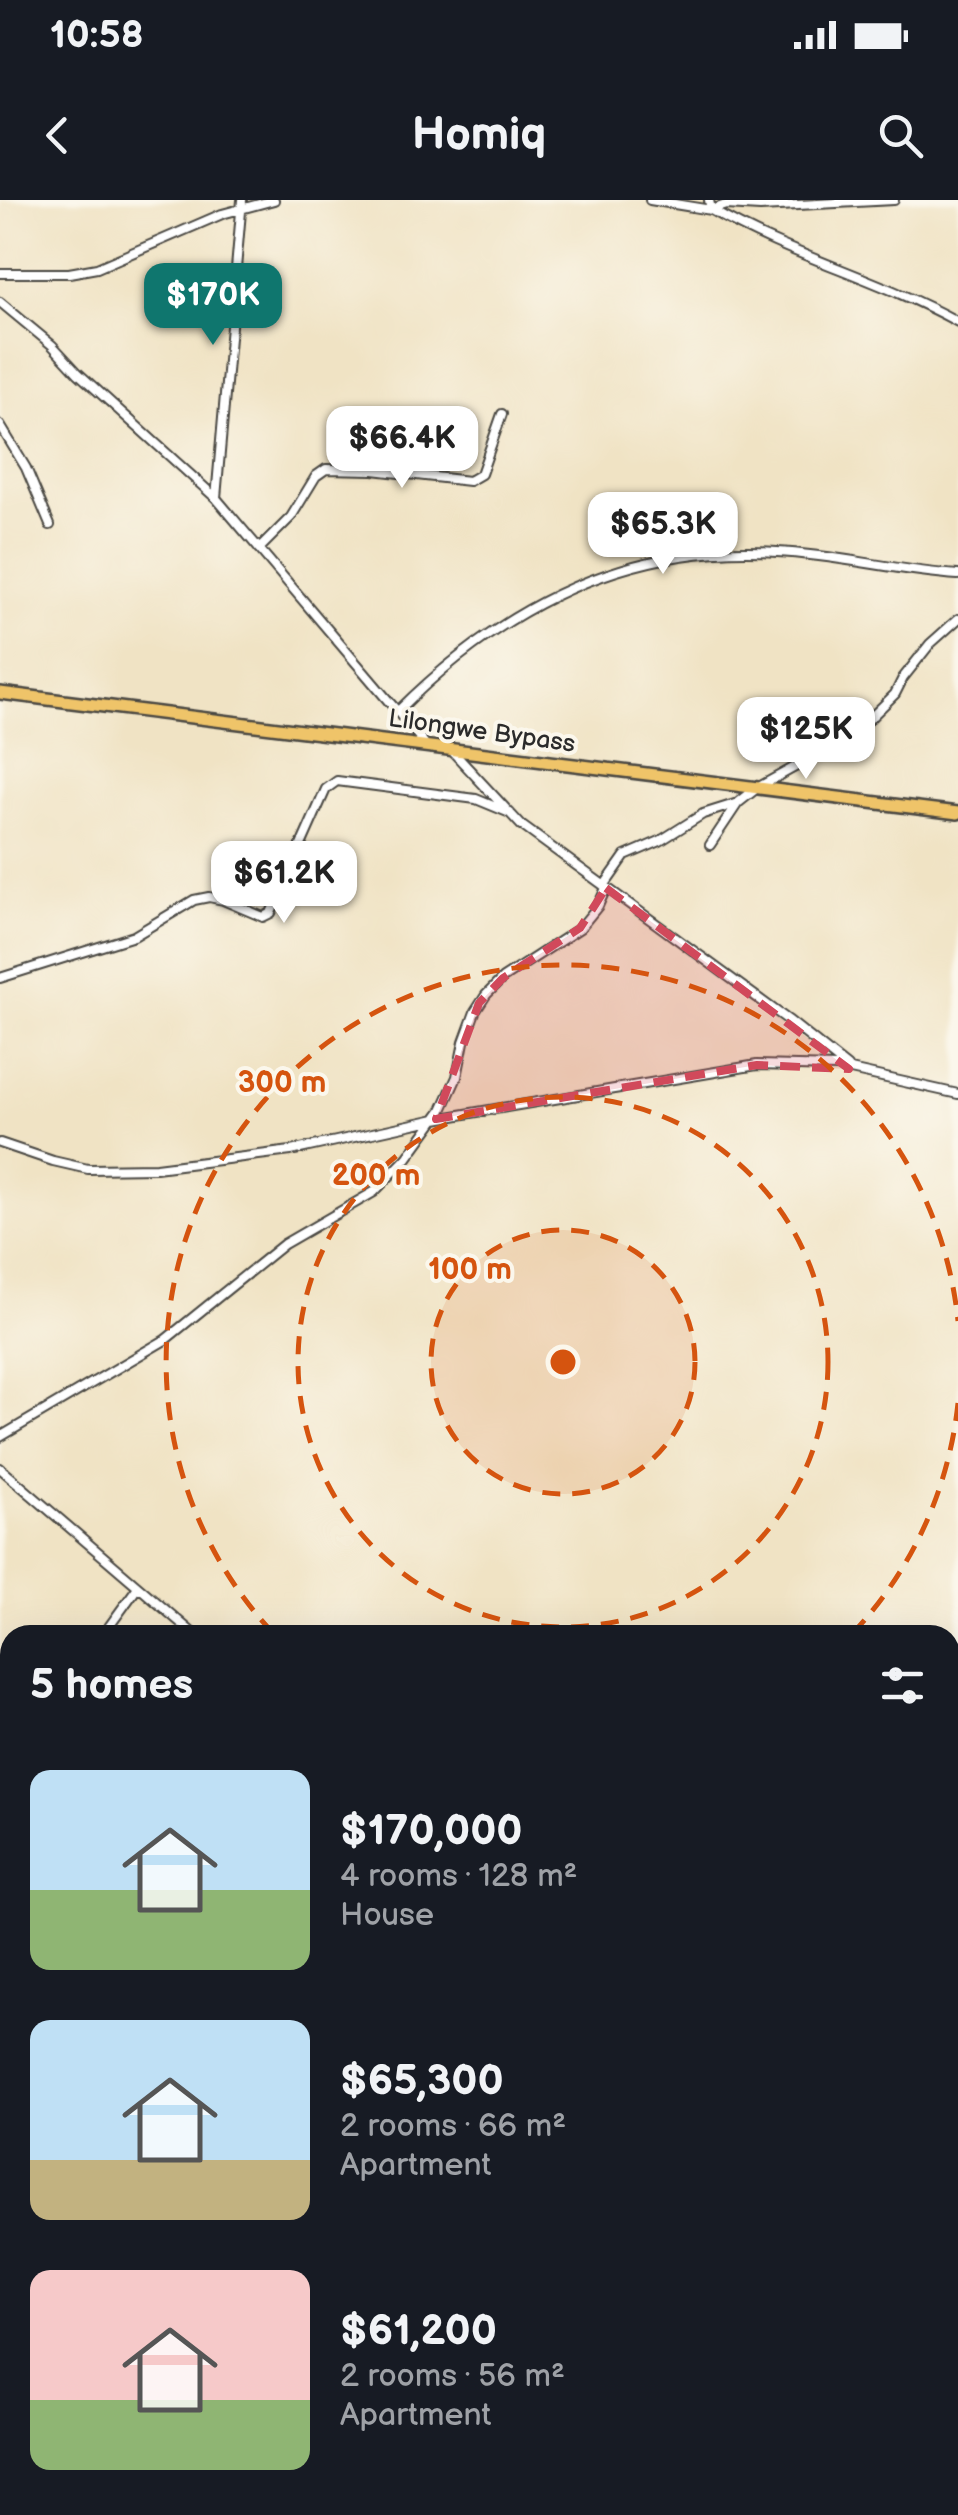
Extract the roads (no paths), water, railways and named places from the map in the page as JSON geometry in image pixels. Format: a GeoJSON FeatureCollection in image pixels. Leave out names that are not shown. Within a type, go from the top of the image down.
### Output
{"type":"FeatureCollection","features":[{"type":"Feature","properties":{"kind":"main road","name":"Lilongwe Bypass"},"geometry":{"type":"LineString","coordinates":[[0,693],[958,813]]}},
{"type":"Feature","properties":{"kind":"street"},"geometry":{"type":"LineString","coordinates":[[0,273],[69,273],[98,268],[242,203],[274,200]]}},
{"type":"Feature","properties":{"kind":"street"},"geometry":{"type":"LineString","coordinates":[[650,200],[760,208],[894,200]]}},
{"type":"Feature","properties":{"kind":"street"},"geometry":{"type":"LineString","coordinates":[[216,498],[242,203]]}},
{"type":"Feature","properties":{"kind":"street"},"geometry":{"type":"LineString","coordinates":[[710,205],[792,251],[906,294],[958,322]]}},
{"type":"Feature","properties":{"kind":"street"},"geometry":{"type":"LineString","coordinates":[[0,302],[52,345],[216,498],[425,744]]}},
{"type":"Feature","properties":{"kind":"street"},"geometry":{"type":"LineString","coordinates":[[260,548],[291,518],[316,476],[326,469],[469,481],[481,474],[502,414]]}},
{"type":"Feature","properties":{"kind":"street"},"geometry":{"type":"LineString","coordinates":[[0,425],[26,468],[50,525]]}},
{"type":"Feature","properties":{"kind":"street"},"geometry":{"type":"LineString","coordinates":[[398,711],[450,663],[527,609],[636,563],[777,552],[958,575]]}},
{"type":"Feature","properties":{"kind":"street"},"geometry":{"type":"LineString","coordinates":[[0,1436],[165,1340],[284,1244],[362,1202],[407,1158],[436,1120],[456,1078],[464,1042],[479,1004],[503,978],[580,928],[598,906],[605,886],[625,856],[660,841],[703,814],[738,802],[853,736],[895,694],[930,644],[958,618]]}},
{"type":"Feature","properties":{"kind":"street"},"geometry":{"type":"LineString","coordinates":[[450,748],[520,825],[849,1069]]}},
{"type":"Feature","properties":{"kind":"street"},"geometry":{"type":"LineString","coordinates":[[0,978],[134,936],[194,900],[223,900],[263,917],[271,913],[326,789],[337,780],[476,799],[510,814]]}},
{"type":"Feature","properties":{"kind":"street"},"geometry":{"type":"LineString","coordinates":[[710,845],[738,802]]}},
{"type":"Feature","properties":{"kind":"street"},"geometry":{"type":"LineString","coordinates":[[0,1143],[88,1169],[156,1168],[291,1151],[436,1120],[780,1064],[849,1069],[958,1094]]}},
{"type":"Feature","properties":{"kind":"street"},"geometry":{"type":"LineString","coordinates":[[0,1468],[184,1625]]}},
{"type":"Feature","properties":{"kind":"street"},"geometry":{"type":"LineString","coordinates":[[110,1625],[137,1588]]}}]}
